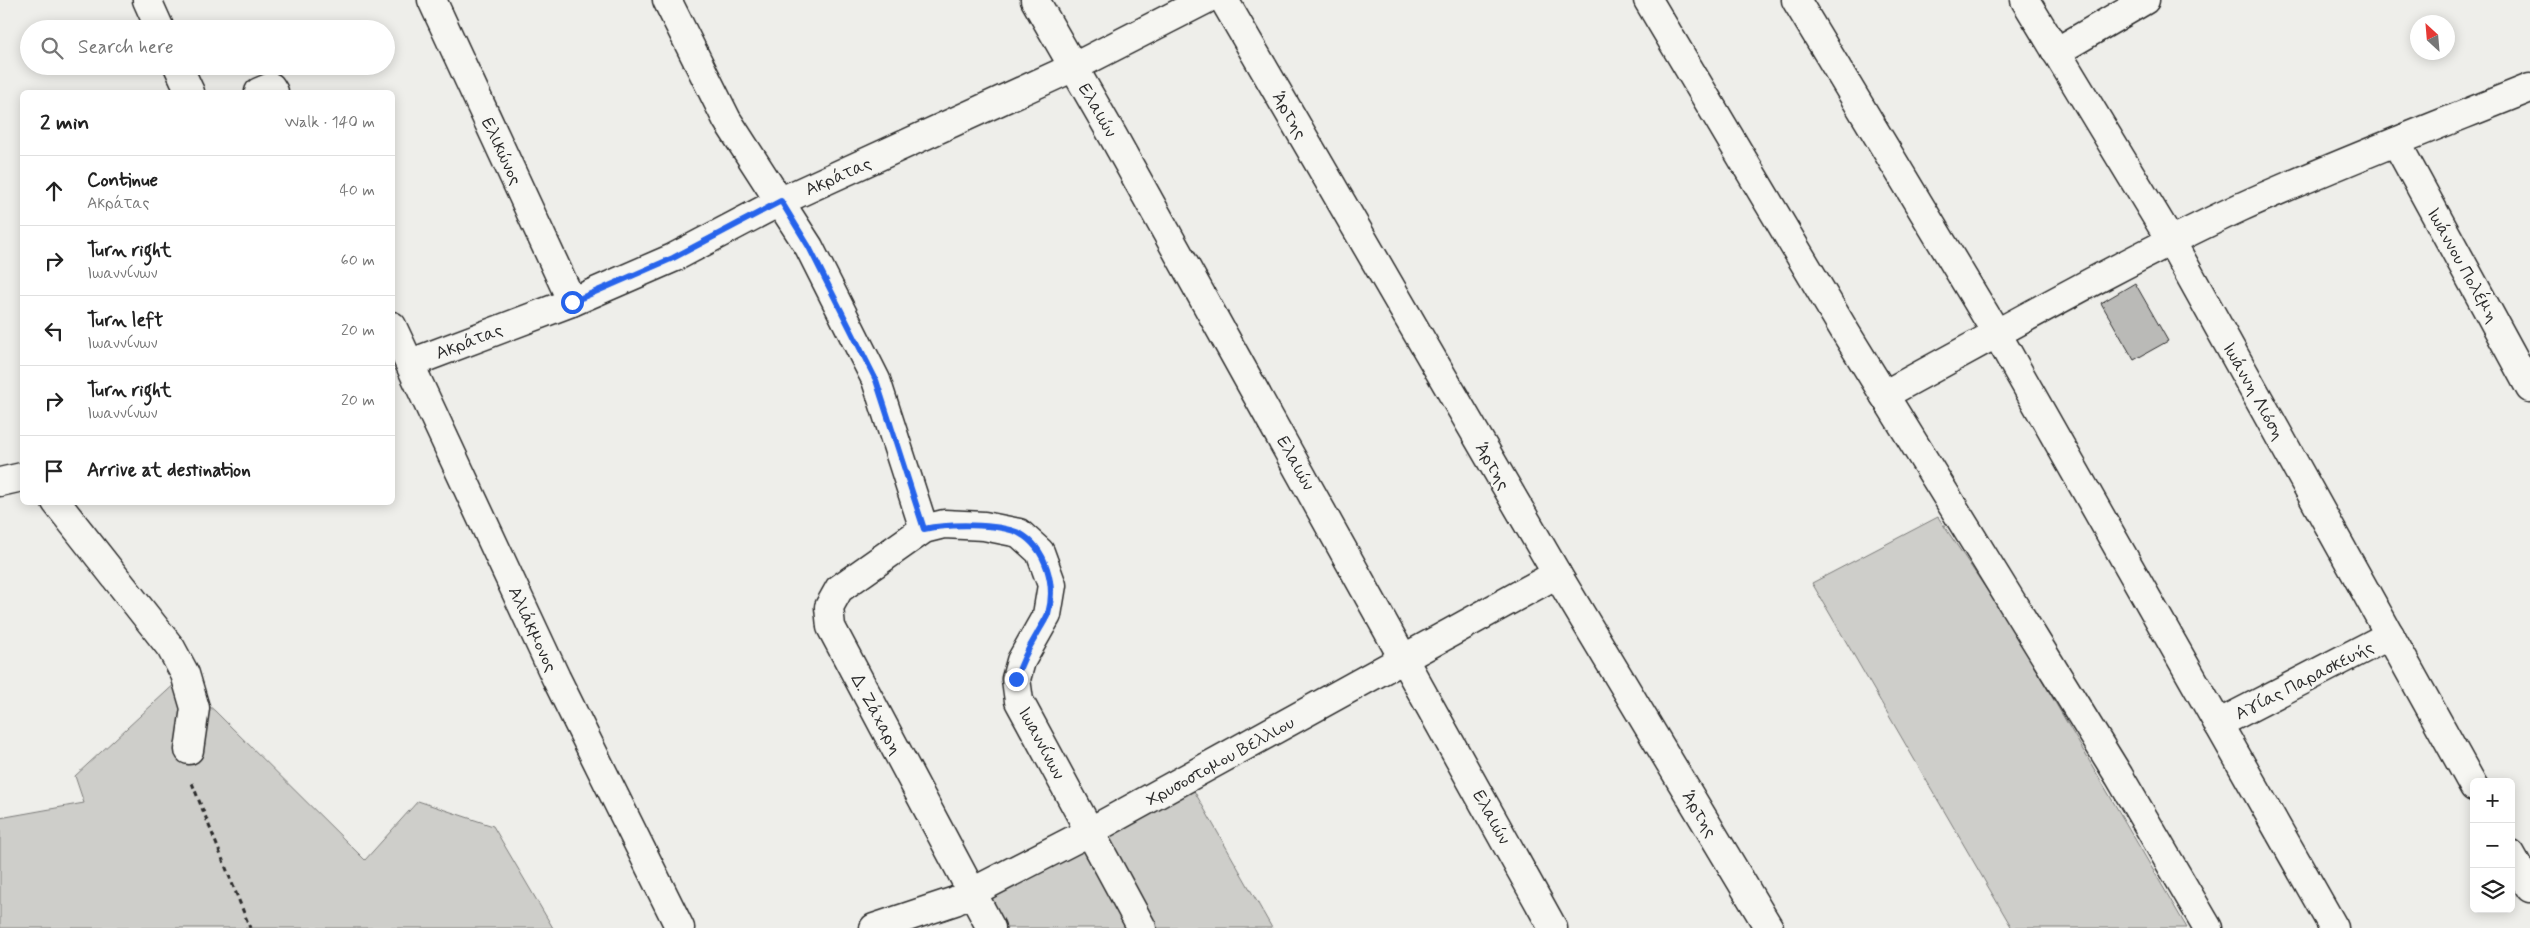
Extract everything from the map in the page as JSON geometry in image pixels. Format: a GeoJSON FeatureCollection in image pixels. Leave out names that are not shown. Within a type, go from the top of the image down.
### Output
{"type":"FeatureCollection","features":[{"type":"Feature","properties":{"kind":"street"},"geometry":{"type":"LineString","coordinates":[[147,0],[156,20]]}},
{"type":"Feature","properties":{"kind":"street","name":"Ελικώνος"},"geometry":{"type":"LineString","coordinates":[[432,0],[572,302]]}},
{"type":"Feature","properties":{"kind":"street"},"geometry":{"type":"LineString","coordinates":[[667,0],[727,120],[809,247],[876,380],[924,529]]}},
{"type":"Feature","properties":{"kind":"street","name":"Ελαιών"},"geometry":{"type":"LineString","coordinates":[[1035,0],[1553,928]]}},
{"type":"Feature","properties":{"kind":"street","name":"Ακράτας"},"geometry":{"type":"LineString","coordinates":[[411,363],[572,302],[673,258],[781,201],[1074,67],[1205,0]]}},
{"type":"Feature","properties":{"kind":"street","name":"Άρτης"},"geometry":{"type":"LineString","coordinates":[[1224,0],[1556,574],[1769,928]]}},
{"type":"Feature","properties":{"kind":"street"},"geometry":{"type":"LineString","coordinates":[[1648,0],[1884,395],[2119,776],[2208,928]]}},
{"type":"Feature","properties":{"kind":"street"},"geometry":{"type":"LineString","coordinates":[[1796,0],[1997,334],[2334,928]]}},
{"type":"Feature","properties":{"kind":"street","name":"Ιωάννη Λιόση"},"geometry":{"type":"LineString","coordinates":[[2025,0],[2171,241],[2470,780]]}},
{"type":"Feature","properties":{"kind":"street"},"geometry":{"type":"LineString","coordinates":[[2056,52],[2146,0]]}},
{"type":"Feature","properties":{"kind":"street"},"geometry":{"type":"LineString","coordinates":[[182,75],[189,90]]}},
{"type":"Feature","properties":{"kind":"street"},"geometry":{"type":"LineString","coordinates":[[262,90],[271,86],[273,90]]}},
{"type":"Feature","properties":{"kind":"street"},"geometry":{"type":"LineString","coordinates":[[1884,395],[2171,241],[2306,178],[2530,88]]}},
{"type":"Feature","properties":{"kind":"street","name":"Ιωάννου Πολέμη"},"geometry":{"type":"LineString","coordinates":[[2396,142],[2530,388]]}},
{"type":"Feature","properties":{"kind":"street","name":"Αλιάκμονος"},"geometry":{"type":"LineString","coordinates":[[395,332],[556,678],[680,928]]}},
{"type":"Feature","properties":{"kind":"street"},"geometry":{"type":"LineString","coordinates":[[0,482],[20,477]]}},
{"type":"Feature","properties":{"kind":"street"},"geometry":{"type":"LineString","coordinates":[[58,505],[171,648],[185,674],[195,708],[189,750]]}},
{"type":"Feature","properties":{"kind":"street","name":"Ιωαννίνων"},"geometry":{"type":"LineString","coordinates":[[924,529],[944,524],[984,526],[1019,534],[1040,552],[1052,585],[1047,615],[1022,661],[1016,679],[1019,701],[1142,928]]}},
{"type":"Feature","properties":{"kind":"street","name":"Δ. Ζάχαρη"},"geometry":{"type":"LineString","coordinates":[[924,529],[839,589],[829,607],[830,627],[991,928]]}},
{"type":"Feature","properties":{"kind":"street","name":"Χρυσοστομου Βελλιου"},"geometry":{"type":"LineString","coordinates":[[874,928],[956,901],[1089,832],[1405,660],[1556,574]]}},
{"type":"Feature","properties":{"kind":"street","name":"Αγίας Παρασκευής"},"geometry":{"type":"LineString","coordinates":[[2218,724],[2390,635]]}},
{"type":"Feature","properties":{"kind":"street"},"geometry":{"type":"LineString","coordinates":[[2515,861],[2530,888]]}},
{"type":"Feature","properties":{"kind":"path"},"geometry":{"type":"LineString","coordinates":[[189,750],[189,766],[193,785],[250,928]]}},
{"type":"Feature","properties":{"kind":"shaded area"},"geometry":{"type":"Polygon","coordinates":[[[1938,517],[2007,620],[2187,928],[2012,928],[1812,583],[1938,517]]]}},
{"type":"Feature","properties":{"kind":"shaded area"},"geometry":{"type":"Polygon","coordinates":[[[179,680],[215,711],[365,860],[418,801],[493,826],[553,928],[0,928],[0,818],[84,803],[75,776],[179,680]]]}},
{"type":"Feature","properties":{"kind":"shaded area"},"geometry":{"type":"Polygon","coordinates":[[[1193,789],[1272,928],[984,928],[973,906],[1193,789]]]}},
{"type":"Feature","properties":{"kind":"building"},"geometry":{"type":"Polygon","coordinates":[[[2135,283],[2168,341],[2134,360],[2101,303],[2135,283]]]}},
{"type":"Feature","properties":{"kind":"route"},"geometry":{"type":"LineString","coordinates":[[572,302],[673,258],[781,201],[795,221],[809,247],[876,380],[908,485],[924,529],[944,524],[984,526],[1019,534],[1040,552],[1052,585],[1047,615],[1022,661],[1016,679]]}}]}
